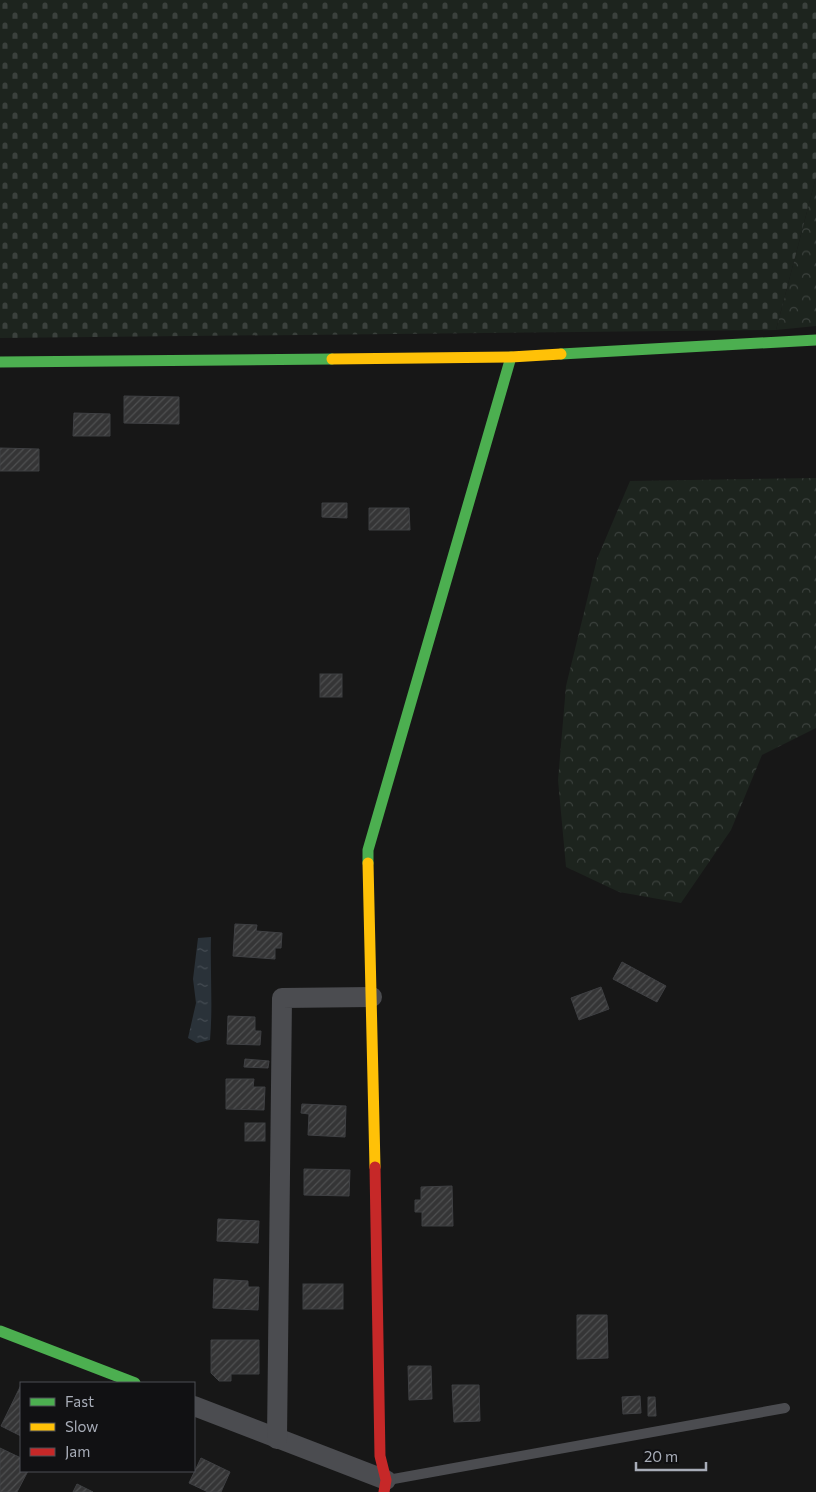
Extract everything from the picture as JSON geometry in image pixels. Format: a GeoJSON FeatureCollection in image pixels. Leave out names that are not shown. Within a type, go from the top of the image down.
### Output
{"type":"FeatureCollection","features":[{"type":"Feature","properties":{"kind":"street"},"geometry":{"type":"LineString","coordinates":[[0,362],[510,358],[816,340]]}},
{"type":"Feature","properties":{"kind":"street"},"geometry":{"type":"LineString","coordinates":[[385,1486],[380,1456],[368,850],[510,358]]}},
{"type":"Feature","properties":{"kind":"street"},"geometry":{"type":"LineString","coordinates":[[277,1439],[282,998],[372,997]]}},
{"type":"Feature","properties":{"kind":"street"},"geometry":{"type":"LineString","coordinates":[[0,1331],[132,1382]]}},
{"type":"Feature","properties":{"kind":"street"},"geometry":{"type":"LineString","coordinates":[[195,1406],[277,1439],[385,1486]]}},
{"type":"Feature","properties":{"kind":"lane"},"geometry":{"type":"LineString","coordinates":[[385,1486],[785,1408]]}},
{"type":"Feature","properties":{"kind":"green space"},"geometry":{"type":"Polygon","coordinates":[[[0,0],[816,0],[816,177],[776,330],[0,338],[0,0]]]}},
{"type":"Feature","properties":{"kind":"green space"},"geometry":{"type":"Polygon","coordinates":[[[816,177],[816,326],[776,330],[816,177]]]}},
{"type":"Feature","properties":{"kind":"green space"},"geometry":{"type":"Polygon","coordinates":[[[816,478],[816,728],[762,755],[731,830],[681,903],[619,892],[566,867],[558,780],[566,686],[597,559],[630,481],[816,478]]]}},
{"type":"Feature","properties":{"kind":"water"},"geometry":{"type":"Polygon","coordinates":[[[211,937],[210,1040],[197,1043],[188,1038],[196,1003],[193,979],[198,938],[211,937]]]}},
{"type":"Feature","properties":{"kind":"building"},"geometry":{"type":"Polygon","coordinates":[[[124,396],[179,397],[179,424],[124,423],[124,396]]]}},
{"type":"Feature","properties":{"kind":"building"},"geometry":{"type":"Polygon","coordinates":[[[74,413],[110,414],[110,436],[73,436],[74,413]]]}},
{"type":"Feature","properties":{"kind":"building"},"geometry":{"type":"Polygon","coordinates":[[[0,448],[39,449],[39,471],[0,471],[0,448]]]}},
{"type":"Feature","properties":{"kind":"building"},"geometry":{"type":"Polygon","coordinates":[[[322,503],[347,503],[347,518],[322,517],[322,503]]]}},
{"type":"Feature","properties":{"kind":"building"},"geometry":{"type":"Polygon","coordinates":[[[369,508],[409,508],[410,530],[369,530],[369,508]]]}},
{"type":"Feature","properties":{"kind":"building"},"geometry":{"type":"Polygon","coordinates":[[[320,674],[342,674],[342,697],[320,697],[320,674]]]}},
{"type":"Feature","properties":{"kind":"building"},"geometry":{"type":"Polygon","coordinates":[[[235,924],[257,925],[256,931],[282,933],[281,948],[275,948],[275,959],[233,956],[235,924]]]}},
{"type":"Feature","properties":{"kind":"building"},"geometry":{"type":"Polygon","coordinates":[[[622,962],[666,986],[657,1002],[613,979],[622,962]]]}},
{"type":"Feature","properties":{"kind":"building"},"geometry":{"type":"Polygon","coordinates":[[[601,987],[609,1009],[579,1020],[571,998],[601,987]]]}},
{"type":"Feature","properties":{"kind":"building"},"geometry":{"type":"Polygon","coordinates":[[[228,1016],[255,1017],[255,1031],[261,1031],[260,1045],[227,1044],[228,1016]]]}},
{"type":"Feature","properties":{"kind":"building"},"geometry":{"type":"Polygon","coordinates":[[[245,1059],[269,1061],[268,1068],[244,1067],[245,1059]]]}},
{"type":"Feature","properties":{"kind":"building"},"geometry":{"type":"Polygon","coordinates":[[[226,1079],[254,1079],[253,1087],[265,1087],[264,1110],[226,1109],[226,1079]]]}},
{"type":"Feature","properties":{"kind":"building"},"geometry":{"type":"Polygon","coordinates":[[[302,1104],[346,1106],[345,1137],[308,1135],[309,1114],[301,1113],[302,1104]]]}},
{"type":"Feature","properties":{"kind":"building"},"geometry":{"type":"Polygon","coordinates":[[[245,1123],[265,1123],[265,1141],[245,1141],[245,1123]]]}},
{"type":"Feature","properties":{"kind":"building"},"geometry":{"type":"Polygon","coordinates":[[[304,1169],[350,1170],[349,1196],[304,1195],[304,1169]]]}},
{"type":"Feature","properties":{"kind":"building"},"geometry":{"type":"Polygon","coordinates":[[[452,1186],[453,1226],[422,1226],[422,1212],[415,1212],[415,1200],[421,1200],[421,1187],[452,1186]]]}},
{"type":"Feature","properties":{"kind":"building"},"geometry":{"type":"Polygon","coordinates":[[[218,1219],[259,1221],[258,1243],[217,1241],[218,1219]]]}},
{"type":"Feature","properties":{"kind":"building"},"geometry":{"type":"Polygon","coordinates":[[[214,1279],[248,1281],[248,1287],[259,1287],[258,1310],[213,1308],[214,1279]]]}},
{"type":"Feature","properties":{"kind":"building"},"geometry":{"type":"Polygon","coordinates":[[[303,1284],[343,1284],[343,1309],[303,1309],[303,1284]]]}},
{"type":"Feature","properties":{"kind":"building"},"geometry":{"type":"Polygon","coordinates":[[[577,1315],[607,1315],[608,1358],[577,1359],[577,1315]]]}},
{"type":"Feature","properties":{"kind":"building"},"geometry":{"type":"Polygon","coordinates":[[[211,1340],[259,1340],[259,1374],[231,1374],[231,1381],[219,1381],[211,1373],[211,1340]]]}},
{"type":"Feature","properties":{"kind":"building"},"geometry":{"type":"Polygon","coordinates":[[[408,1366],[431,1366],[432,1399],[409,1400],[408,1366]]]}},
{"type":"Feature","properties":{"kind":"building"},"geometry":{"type":"Polygon","coordinates":[[[452,1385],[479,1385],[480,1421],[454,1422],[452,1385]]]}},
{"type":"Feature","properties":{"kind":"building"},"geometry":{"type":"Polygon","coordinates":[[[20,1387],[20,1436],[1,1426],[20,1387]]]}},
{"type":"Feature","properties":{"kind":"building"},"geometry":{"type":"Polygon","coordinates":[[[640,1396],[641,1413],[623,1414],[622,1397],[640,1396]]]}},
{"type":"Feature","properties":{"kind":"building"},"geometry":{"type":"Polygon","coordinates":[[[648,1397],[655,1397],[656,1416],[648,1416],[648,1397]]]}},
{"type":"Feature","properties":{"kind":"building"},"geometry":{"type":"Polygon","coordinates":[[[0,1448],[20,1458],[20,1472],[27,1472],[17,1492],[0,1492],[0,1448]]]}},
{"type":"Feature","properties":{"kind":"building"},"geometry":{"type":"Polygon","coordinates":[[[201,1458],[230,1472],[221,1492],[208,1492],[189,1483],[201,1458]]]}},
{"type":"Feature","properties":{"kind":"building"},"geometry":{"type":"Polygon","coordinates":[[[77,1484],[93,1492],[73,1492],[77,1484]]]}},
{"type":"Feature","properties":{"kind":"traffic: fast"},"geometry":{"type":"LineString","coordinates":[[561,354],[816,340]]}},
{"type":"Feature","properties":{"kind":"traffic: fast"},"geometry":{"type":"LineString","coordinates":[[368,863],[368,850],[511,357]]}},
{"type":"Feature","properties":{"kind":"traffic: fast"},"geometry":{"type":"LineString","coordinates":[[0,362],[332,359]]}},
{"type":"Feature","properties":{"kind":"traffic: fast"},"geometry":{"type":"LineString","coordinates":[[0,1331],[132,1382]]}},
{"type":"Feature","properties":{"kind":"traffic: slow"},"geometry":{"type":"LineString","coordinates":[[332,359],[511,357],[561,354]]}},
{"type":"Feature","properties":{"kind":"traffic: slow"},"geometry":{"type":"LineString","coordinates":[[368,863],[375,1167]]}},
{"type":"Feature","properties":{"kind":"traffic: jam"},"geometry":{"type":"LineString","coordinates":[[375,1167],[380,1456],[386,1480],[384,1492]]}}]}
